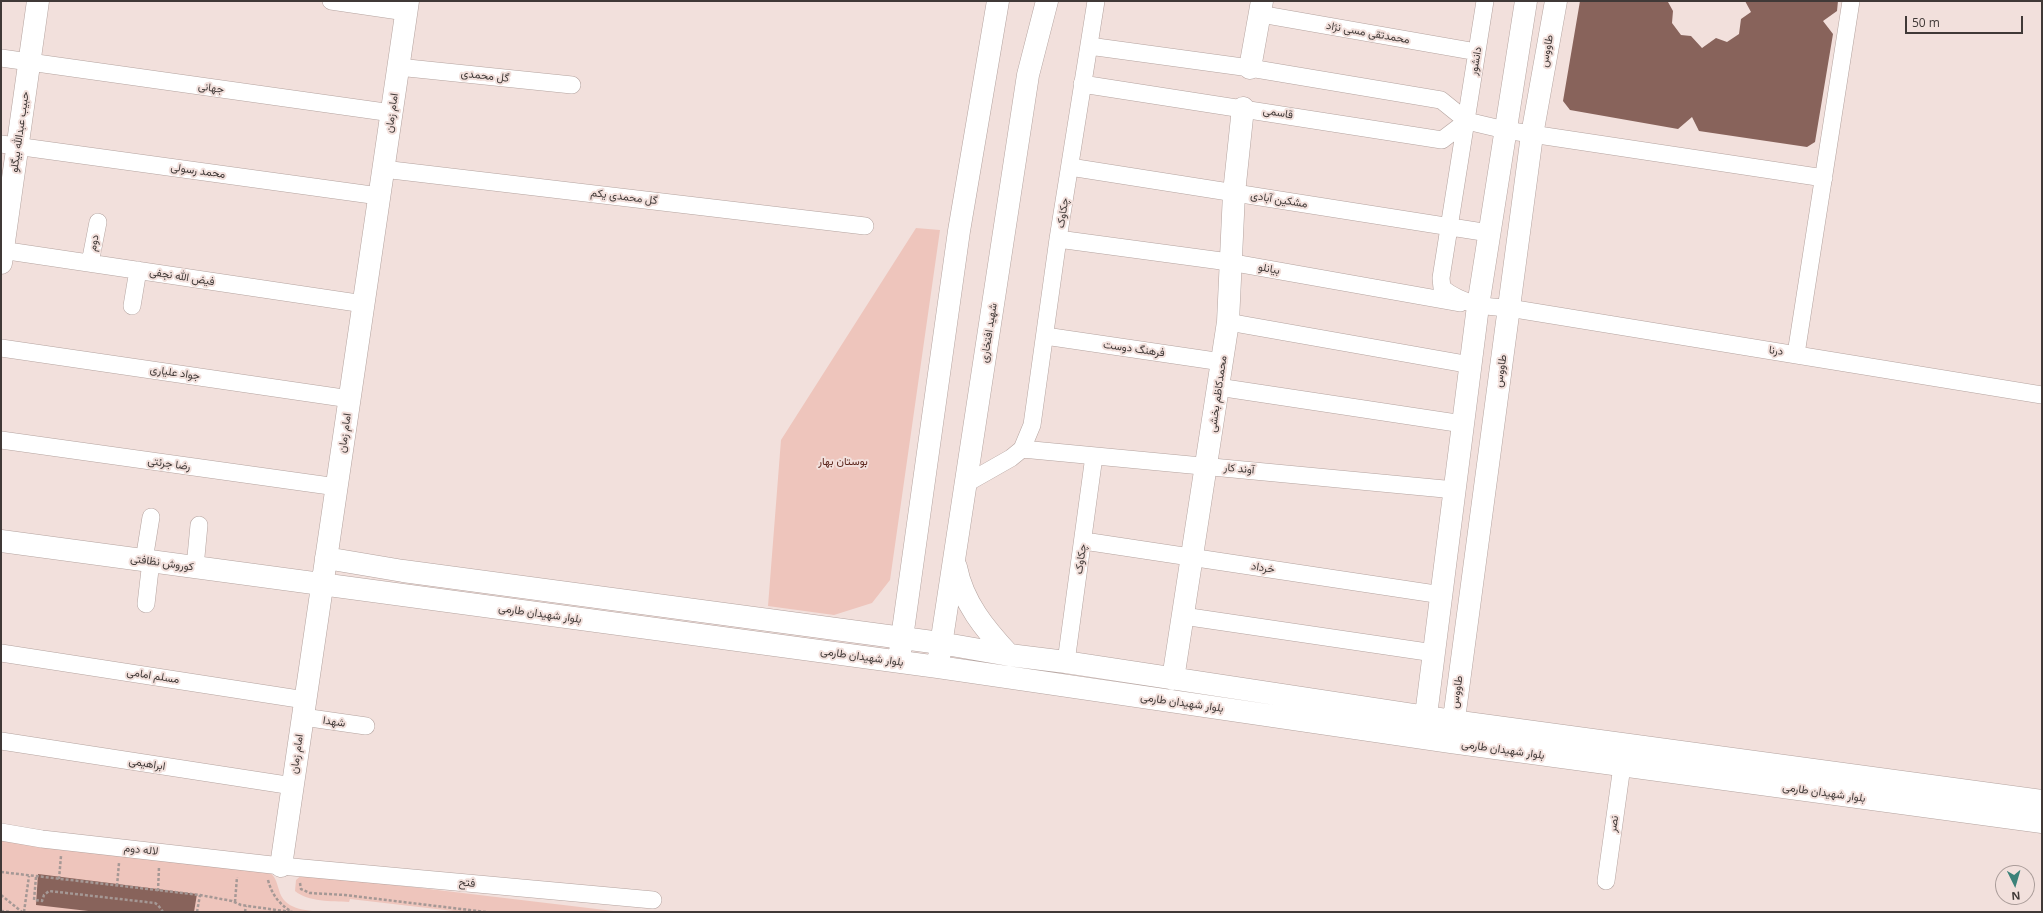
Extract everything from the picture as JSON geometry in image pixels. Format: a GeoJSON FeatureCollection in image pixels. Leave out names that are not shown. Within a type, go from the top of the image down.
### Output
{"type":"FeatureCollection","features":[{"type":"Feature","properties":{"kind":"main road","name":"حبیب عبدالله بیگلو"},"geometry":{"type":"LineString","coordinates":[[2,254],[9,145],[30,62],[38,1]]}},
{"type":"Feature","properties":{"kind":"main road"},"geometry":{"type":"LineString","coordinates":[[898,662],[959,231],[998,1]]}},
{"type":"Feature","properties":{"kind":"main road","name":"شهید افتخاری"},"geometry":{"type":"LineString","coordinates":[[938,667],[940,643],[967,483],[1028,75],[1047,1]]}},
{"type":"Feature","properties":{"kind":"main road"},"geometry":{"type":"LineString","coordinates":[[1423,737],[1478,306],[1526,1]]}},
{"type":"Feature","properties":{"kind":"main road","name":"طاووس"},"geometry":{"type":"LineString","coordinates":[[1451,742],[1532,135],[1556,1]]}},
{"type":"Feature","properties":{"kind":"main road","name":"امام زمان"},"geometry":{"type":"LineString","coordinates":[[281,866],[407,6]]}},
{"type":"Feature","properties":{"kind":"main road"},"geometry":{"type":"LineString","coordinates":[[1250,68],[1261,8]]}},
{"type":"Feature","properties":{"kind":"main road","name":"محمدکاظم بخشی"},"geometry":{"type":"LineString","coordinates":[[1173,679],[1228,322],[1229,262],[1234,193],[1243,108]]}},
{"type":"Feature","properties":{"kind":"main road","name":"کوروش نظافتی"},"geometry":{"type":"LineString","coordinates":[[1,541],[322,585]]}},
{"type":"Feature","properties":{"kind":"main road","name":"بلوار شهیدان طارمی"},"geometry":{"type":"LineString","coordinates":[[326,558],[403,571],[940,643],[1009,655],[1066,662],[1454,720],[2042,801]]}},
{"type":"Feature","properties":{"kind":"main road"},"geometry":{"type":"LineString","coordinates":[[954,562],[959,583],[970,606],[982,626],[1009,655]]}},
{"type":"Feature","properties":{"kind":"main road","name":"بلوار شهیدان طارمی"},"geometry":{"type":"LineString","coordinates":[[322,585],[938,667],[1451,742],[2042,822]]}},
{"type":"Feature","properties":{"kind":"street"},"geometry":{"type":"LineString","coordinates":[[331,1],[407,6]]}},
{"type":"Feature","properties":{"kind":"street","name":"چکاوک"},"geometry":{"type":"LineString","coordinates":[[1022,449],[1032,425],[1058,239],[1096,1]]}},
{"type":"Feature","properties":{"kind":"street","name":"دانشور"},"geometry":{"type":"LineString","coordinates":[[1478,306],[1452,296],[1442,288],[1441,278],[1485,1]]}},
{"type":"Feature","properties":{"kind":"street"},"geometry":{"type":"LineString","coordinates":[[1796,354],[1852,1]]}},
{"type":"Feature","properties":{"kind":"street","name":"محمدتقی مسی نژاد"},"geometry":{"type":"LineString","coordinates":[[1261,8],[1477,52]]}},
{"type":"Feature","properties":{"kind":"street"},"geometry":{"type":"LineString","coordinates":[[1088,46],[1250,68],[1441,100],[1466,121],[1532,135],[1824,178]]}},
{"type":"Feature","properties":{"kind":"street","name":"جهانی"},"geometry":{"type":"LineString","coordinates":[[1,58],[392,113]]}},
{"type":"Feature","properties":{"kind":"street","name":"گل محمدی"},"geometry":{"type":"LineString","coordinates":[[398,67],[572,85]]}},
{"type":"Feature","properties":{"kind":"street","name":"قاسمی"},"geometry":{"type":"LineString","coordinates":[[1082,84],[1442,140],[1466,121]]}},
{"type":"Feature","properties":{"kind":"street","name":"محمد رسولی"},"geometry":{"type":"LineString","coordinates":[[9,145],[379,196]]}},
{"type":"Feature","properties":{"kind":"street","name":"مشکین آبادی"},"geometry":{"type":"LineString","coordinates":[[1070,167],[1489,233]]}},
{"type":"Feature","properties":{"kind":"street","name":"گل محمدی یکم"},"geometry":{"type":"LineString","coordinates":[[383,170],[865,226]]}},
{"type":"Feature","properties":{"kind":"street","name":"دوم"},"geometry":{"type":"LineString","coordinates":[[90,263],[98,222]]}},
{"type":"Feature","properties":{"kind":"street","name":"بیانلو"},"geometry":{"type":"LineString","coordinates":[[1058,239],[1229,262],[1478,306]]}},
{"type":"Feature","properties":{"kind":"street","name":"فیض الله نجفی"},"geometry":{"type":"LineString","coordinates":[[2,254],[90,263],[364,304]]}},
{"type":"Feature","properties":{"kind":"street"},"geometry":{"type":"LineString","coordinates":[[132,306],[138,270]]}},
{"type":"Feature","properties":{"kind":"street","name":"درنا"},"geometry":{"type":"LineString","coordinates":[[1478,306],[1509,308],[2042,395]]}},
{"type":"Feature","properties":{"kind":"street"},"geometry":{"type":"LineString","coordinates":[[1228,322],[1471,365]]}},
{"type":"Feature","properties":{"kind":"street","name":"فرهنگ دوست"},"geometry":{"type":"LineString","coordinates":[[1045,336],[1222,362]]}},
{"type":"Feature","properties":{"kind":"street","name":"جواد علیاری"},"geometry":{"type":"LineString","coordinates":[[1,348],[350,398]]}},
{"type":"Feature","properties":{"kind":"street"},"geometry":{"type":"LineString","coordinates":[[1218,387],[1463,424]]}},
{"type":"Feature","properties":{"kind":"street","name":"رضا جرئتی"},"geometry":{"type":"LineString","coordinates":[[1,440],[337,487]]}},
{"type":"Feature","properties":{"kind":"street"},"geometry":{"type":"LineString","coordinates":[[967,483],[1010,458],[1022,449]]}},
{"type":"Feature","properties":{"kind":"street","name":"آوند کار"},"geometry":{"type":"LineString","coordinates":[[1022,449],[1455,490]]}},
{"type":"Feature","properties":{"kind":"street","name":"چکاوک"},"geometry":{"type":"LineString","coordinates":[[1066,662],[1084,541],[1094,456]]}},
{"type":"Feature","properties":{"kind":"street"},"geometry":{"type":"LineString","coordinates":[[146,604],[151,517]]}},
{"type":"Feature","properties":{"kind":"street"},"geometry":{"type":"LineString","coordinates":[[195,567],[199,525]]}},
{"type":"Feature","properties":{"kind":"street","name":"خرداد"},"geometry":{"type":"LineString","coordinates":[[1084,541],[1442,595]]}},
{"type":"Feature","properties":{"kind":"street"},"geometry":{"type":"LineString","coordinates":[[1183,616],[1434,653]]}},
{"type":"Feature","properties":{"kind":"street","name":"مسلم امامی"},"geometry":{"type":"LineString","coordinates":[[1,653],[304,709]]}},
{"type":"Feature","properties":{"kind":"street","name":"شهدا"},"geometry":{"type":"LineString","coordinates":[[304,709],[366,726]]}},
{"type":"Feature","properties":{"kind":"street","name":"ابراهیمی"},"geometry":{"type":"LineString","coordinates":[[1,741],[293,786]]}},
{"type":"Feature","properties":{"kind":"street","name":"نصر"},"geometry":{"type":"LineString","coordinates":[[1606,882],[1622,766]]}},
{"type":"Feature","properties":{"kind":"street","name":"لاله دوم"},"geometry":{"type":"LineString","coordinates":[[1,832],[42,839],[281,866]]}},
{"type":"Feature","properties":{"kind":"street","name":"فتح"},"geometry":{"type":"LineString","coordinates":[[281,866],[653,900]]}},
{"type":"Feature","properties":{"kind":"path"},"geometry":{"type":"LineString","coordinates":[[59,879],[61,850]]}},
{"type":"Feature","properties":{"kind":"path"},"geometry":{"type":"LineString","coordinates":[[117,886],[120,856]]}},
{"type":"Feature","properties":{"kind":"path"},"geometry":{"type":"LineString","coordinates":[[158,890],[160,861]]}},
{"type":"Feature","properties":{"kind":"path"},"geometry":{"type":"LineString","coordinates":[[311,868],[300,883],[301,889],[305,892],[486,912]]}},
{"type":"Feature","properties":{"kind":"path"},"geometry":{"type":"LineString","coordinates":[[235,902],[238,870]]}},
{"type":"Feature","properties":{"kind":"path"},"geometry":{"type":"LineString","coordinates":[[1,872],[200,895],[235,902],[246,906],[293,912]]}},
{"type":"Feature","properties":{"kind":"path"},"geometry":{"type":"LineString","coordinates":[[1,895],[23,912],[29,876]]}},
{"type":"Feature","properties":{"kind":"path"},"geometry":{"type":"LineString","coordinates":[[36,877],[34,900],[42,902],[44,895],[49,890],[155,903],[163,912]]}},
{"type":"Feature","properties":{"kind":"path"},"geometry":{"type":"LineString","coordinates":[[197,912],[200,895]]}},
{"type":"Feature","properties":{"kind":"path"},"geometry":{"type":"LineString","coordinates":[[245,912],[246,906]]}},
{"type":"Feature","properties":{"kind":"path"},"geometry":{"type":"LineString","coordinates":[[1,911],[11,912]]}},
{"type":"Feature","properties":{"kind":"green space","name":"بوستان بهار"},"geometry":{"type":"Polygon","coordinates":[[[916,228],[940,230],[890,580],[872,603],[834,615],[768,606],[781,440],[916,228]]]}},
{"type":"Feature","properties":{"kind":"green space"},"geometry":{"type":"Polygon","coordinates":[[[1,840],[268,871],[274,877],[285,902],[296,908],[322,912],[1,912],[1,840]]]}},
{"type":"Feature","properties":{"kind":"green space"},"geometry":{"type":"Polygon","coordinates":[[[303,874],[622,912],[462,912],[350,899],[349,902],[320,900],[300,895],[295,891],[296,880],[303,874]]]}},
{"type":"Feature","properties":{"kind":"building"},"geometry":{"type":"Polygon","coordinates":[[[1580,1],[1668,2],[1673,11],[1672,23],[1681,35],[1691,36],[1702,48],[1716,38],[1727,42],[1739,34],[1741,19],[1751,12],[1745,1],[1838,1],[1837,11],[1823,21],[1833,34],[1815,142],[1807,147],[1699,131],[1692,117],[1678,129],[1570,110],[1563,101],[1580,1]]]}},
{"type":"Feature","properties":{"kind":"building"},"geometry":{"type":"Polygon","coordinates":[[[38,874],[197,894],[194,912],[97,912],[36,905],[38,874]]]}}]}
